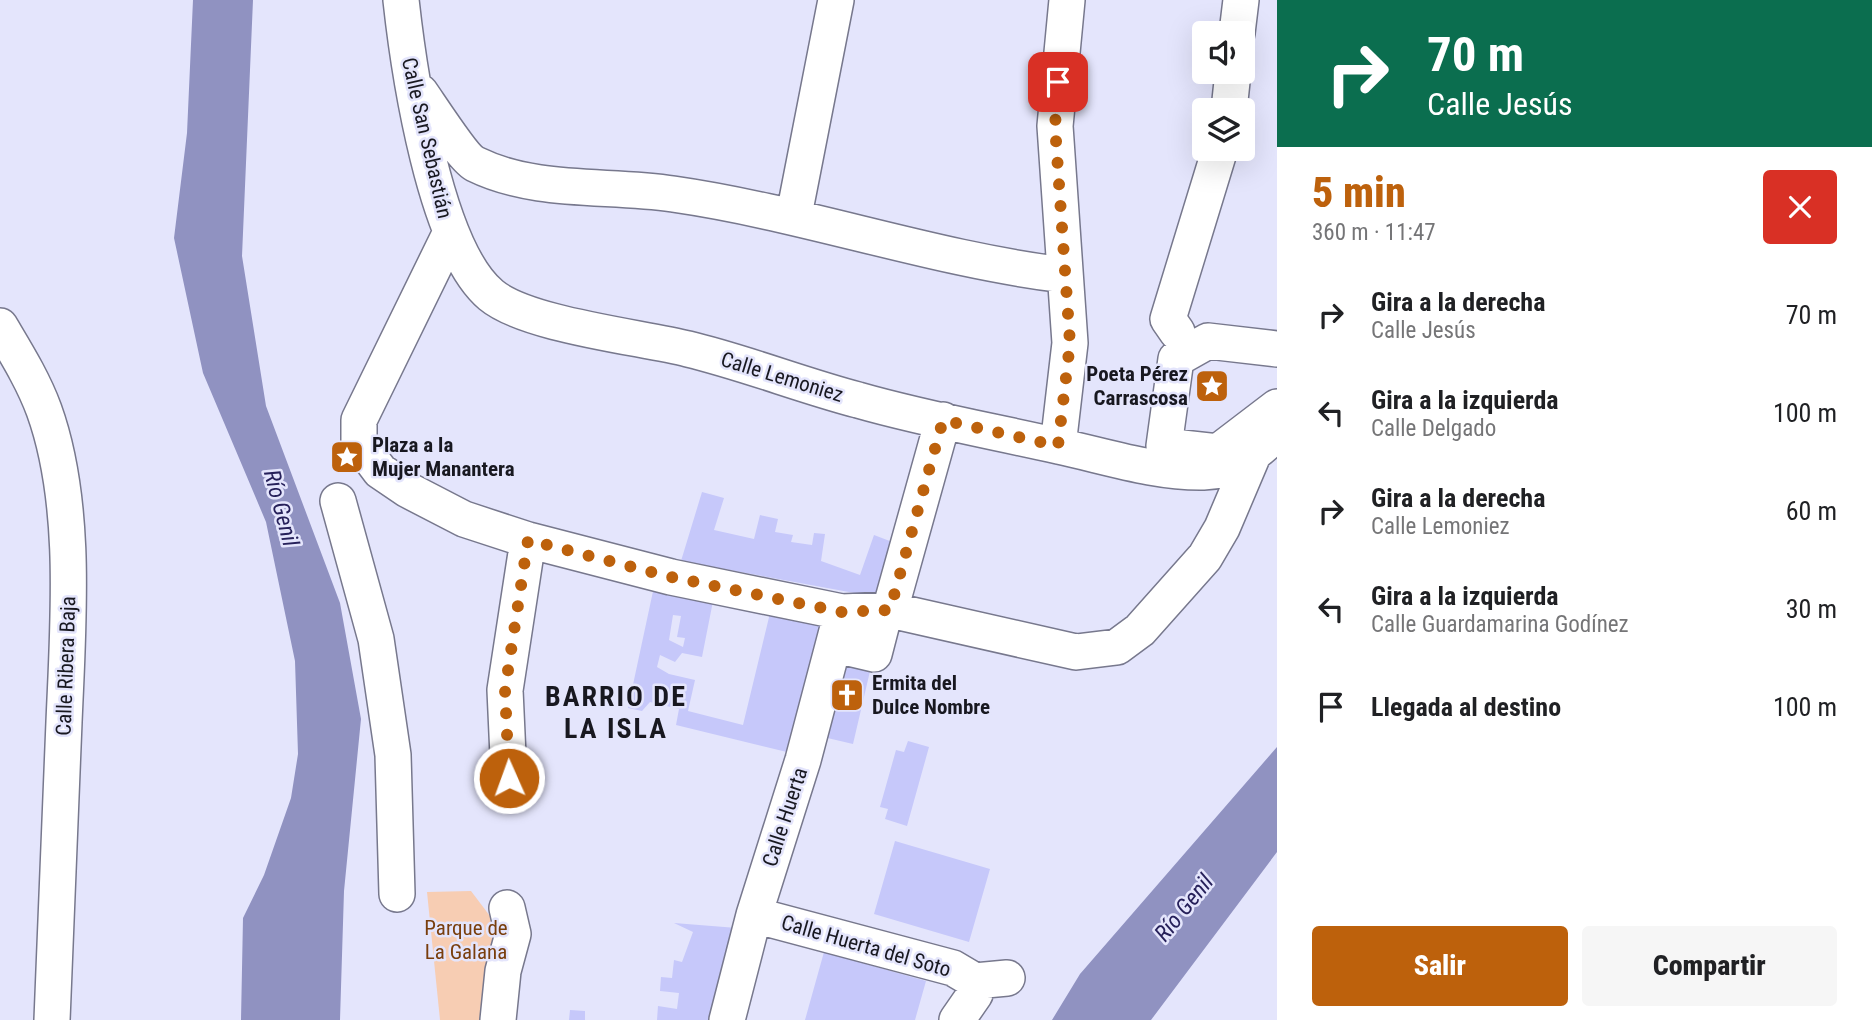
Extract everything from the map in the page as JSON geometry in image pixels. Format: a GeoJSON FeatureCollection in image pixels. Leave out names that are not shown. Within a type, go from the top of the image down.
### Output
{"type":"FeatureCollection","features":[{"type":"Feature","properties":{"kind":"street","name":"Calle San Sebastián"},"geometry":{"type":"LineString","coordinates":[[401,0],[410,78],[450,234]]}},
{"type":"Feature","properties":{"kind":"street"},"geometry":{"type":"LineString","coordinates":[[794,215],[836,0]]}},
{"type":"Feature","properties":{"kind":"street"},"geometry":{"type":"LineString","coordinates":[[1058,446],[1070,343],[1055,126],[1067,0]]}},
{"type":"Feature","properties":{"kind":"street"},"geometry":{"type":"LineString","coordinates":[[1238,21],[1241,0]]}},
{"type":"Feature","properties":{"kind":"street"},"geometry":{"type":"LineString","coordinates":[[410,78],[471,162],[494,172],[561,186],[671,193],[794,215],[1004,267],[1064,275]]}},
{"type":"Feature","properties":{"kind":"street"},"geometry":{"type":"LineString","coordinates":[[1216,161],[1168,319],[1177,332],[1277,343]]}},
{"type":"Feature","properties":{"kind":"street"},"geometry":{"type":"LineString","coordinates":[[450,234],[359,420],[359,443],[380,471],[408,490],[464,519],[528,540],[671,577],[841,629],[890,610],[1076,652],[1117,647],[1140,630],[1205,557],[1265,444]]}},
{"type":"Feature","properties":{"kind":"street","name":"Calle Lemoniez"},"geometry":{"type":"LineString","coordinates":[[450,234],[468,267],[492,295],[524,314],[690,349],[859,401],[1150,466],[1201,472],[1228,470],[1265,444]]}},
{"type":"Feature","properties":{"kind":"street","name":"Calle Ribera Baja"},"geometry":{"type":"LineString","coordinates":[[0,326],[22,362],[45,411],[57,464],[66,533],[69,605],[52,1020]]}},
{"type":"Feature","properties":{"kind":"street"},"geometry":{"type":"LineString","coordinates":[[1150,466],[1166,372],[1177,332]]}},
{"type":"Feature","properties":{"kind":"street"},"geometry":{"type":"LineString","coordinates":[[1277,349],[1208,341],[1176,359],[1164,446],[1218,452],[1277,407]]}},
{"type":"Feature","properties":{"kind":"street"},"geometry":{"type":"LineString","coordinates":[[890,610],[943,420]]}},
{"type":"Feature","properties":{"kind":"street"},"geometry":{"type":"LineString","coordinates":[[338,501],[376,639],[380,665],[393,755],[397,894]]}},
{"type":"Feature","properties":{"kind":"street"},"geometry":{"type":"LineString","coordinates":[[509,778],[505,690],[528,540]]}},
{"type":"Feature","properties":{"kind":"street","name":"Calle Huerta"},"geometry":{"type":"LineString","coordinates":[[727,1020],[754,915],[841,629]]}},
{"type":"Feature","properties":{"kind":"street"},"geometry":{"type":"LineString","coordinates":[[498,1020],[503,971],[513,933],[507,908]]}},
{"type":"Feature","properties":{"kind":"street","name":"Calle Huerta del Soto"},"geometry":{"type":"LineString","coordinates":[[754,915],[991,980],[975,994],[957,1020]]}},
{"type":"Feature","properties":{"kind":"green space","name":"Parque de La Galana"},"geometry":{"type":"Polygon","coordinates":[[[471,891],[499,928],[498,1020],[440,1020],[427,892],[471,891]]]}},
{"type":"Feature","properties":{"kind":"water","name":"Río Genil"},"geometry":{"type":"Polygon","coordinates":[[[193,0],[253,0],[242,256],[266,406],[340,603],[361,719],[344,891],[340,1020],[241,1020],[243,918],[264,875],[291,798],[298,754],[295,661],[266,522],[203,373],[174,238],[187,133],[193,0]]]}},
{"type":"Feature","properties":{"kind":"water","name":"Río Genil"},"geometry":{"type":"Polygon","coordinates":[[[1277,747],[1277,852],[1151,1020],[1052,1020],[1080,974],[1277,747]]]}},
{"type":"Feature","properties":{"kind":"building"},"geometry":{"type":"Polygon","coordinates":[[[702,492],[724,498],[714,530],[754,539],[760,515],[778,519],[775,532],[793,535],[791,542],[812,545],[814,533],[825,534],[821,561],[860,575],[874,535],[895,543],[876,597],[681,561],[702,492]]]}},
{"type":"Feature","properties":{"kind":"building"},"geometry":{"type":"Polygon","coordinates":[[[655,582],[714,596],[702,657],[682,653],[675,662],[660,655],[657,667],[669,674],[695,680],[688,711],[743,725],[771,609],[823,622],[791,753],[676,725],[679,709],[650,702],[642,711],[628,708],[655,582]],[[673,615],[669,640],[683,647],[685,638],[677,637],[681,616],[673,615]]]}},
{"type":"Feature","properties":{"kind":"building","name":"Ermita del Dulce Nombre"},"geometry":{"type":"Polygon","coordinates":[[[840,646],[874,654],[853,744],[819,736],[840,646]]]}},
{"type":"Feature","properties":{"kind":"building"},"geometry":{"type":"Polygon","coordinates":[[[908,741],[929,747],[907,826],[885,819],[888,809],[880,807],[896,750],[904,752],[908,741]]]}},
{"type":"Feature","properties":{"kind":"building"},"geometry":{"type":"Polygon","coordinates":[[[895,841],[990,869],[969,942],[874,914],[895,841]]]}},
{"type":"Feature","properties":{"kind":"building"},"geometry":{"type":"Polygon","coordinates":[[[674,923],[737,928],[710,1020],[657,1020],[658,1006],[677,1009],[679,993],[660,991],[661,977],[672,978],[674,960],[682,962],[693,932],[674,923]]]}},
{"type":"Feature","properties":{"kind":"building"},"geometry":{"type":"Polygon","coordinates":[[[824,952],[926,981],[915,1020],[805,1020],[824,952]]]}},
{"type":"Feature","properties":{"kind":"building"},"geometry":{"type":"Polygon","coordinates":[[[570,1010],[585,1011],[585,1020],[569,1020],[570,1010]]]}},
{"type":"Feature","properties":{"kind":"place","name":"Poeta Pérez Carrascosa"},"geometry":{"type":"Point","coordinates":[1212,386]}},
{"type":"Feature","properties":{"kind":"place","name":"Plaza a la Mujer Manantera"},"geometry":{"type":"Point","coordinates":[347,457]}},
{"type":"Feature","properties":{"kind":"place","name":"Ermita del Dulce Nombre"},"geometry":{"type":"Point","coordinates":[847,695]}},
{"type":"Feature","properties":{"kind":"district","name":"BARRIO DE LA ISLA"},"geometry":{"type":"Point","coordinates":[616,712]}},
{"type":"Feature","properties":{"kind":"route"},"geometry":{"type":"LineString","coordinates":[[509,778],[505,690],[528,540],[671,577],[842,612],[890,610],[943,420],[1058,446],[1070,343],[1055,126],[1058,82]]}}]}
